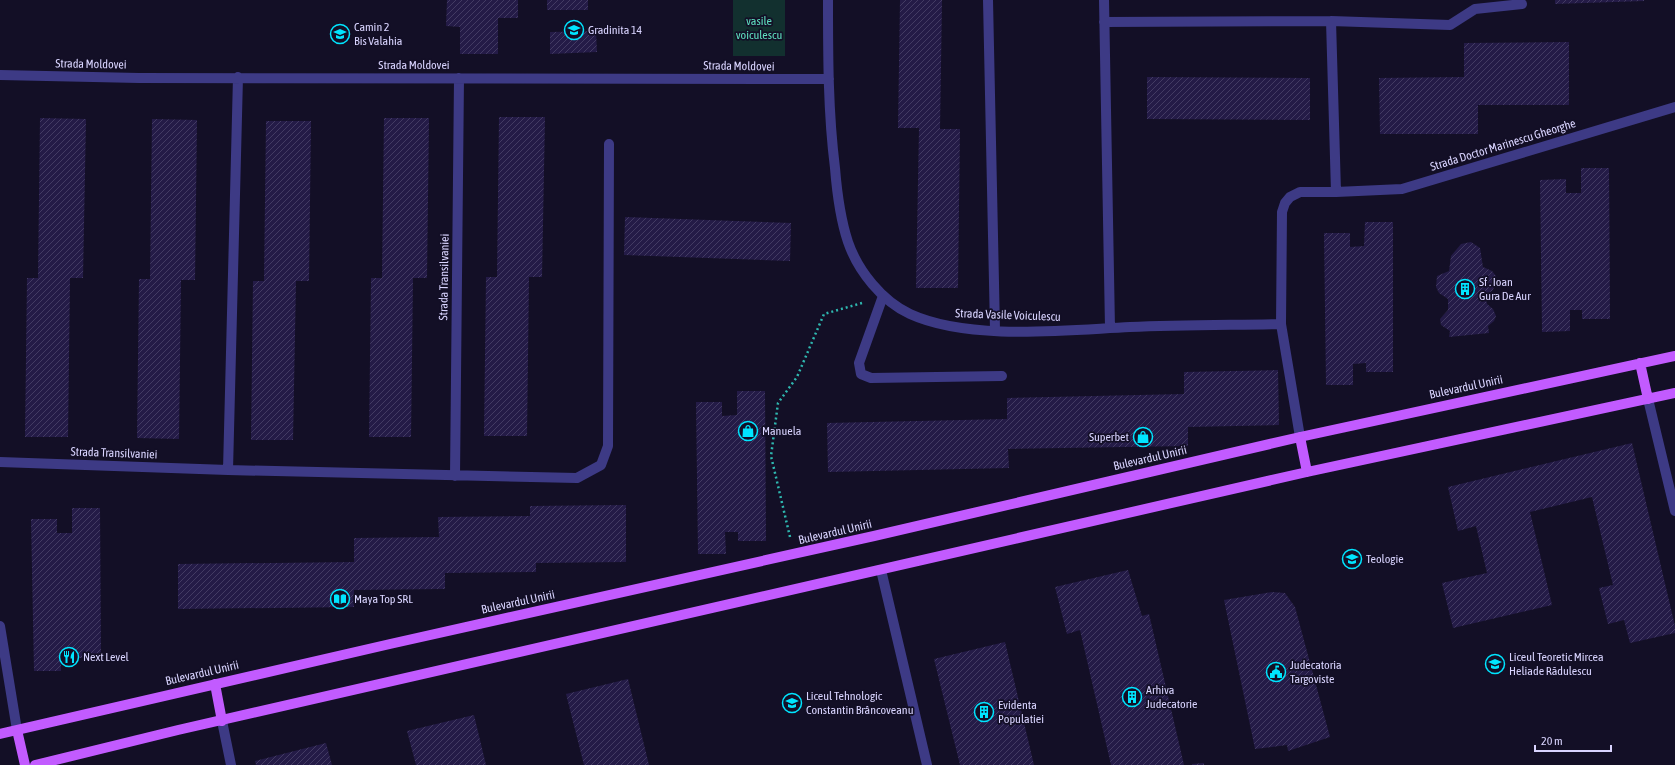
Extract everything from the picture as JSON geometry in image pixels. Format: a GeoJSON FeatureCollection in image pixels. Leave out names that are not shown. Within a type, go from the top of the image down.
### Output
{"type":"FeatureCollection","features":[{"type":"Feature","properties":{"kind":"main road","name":"Bulevardul Unirii"},"geometry":{"type":"LineString","coordinates":[[0,734],[215,684],[859,540],[1300,437],[1675,356]]}},
{"type":"Feature","properties":{"kind":"main road"},"geometry":{"type":"LineString","coordinates":[[1640,364],[1648,399]]}},
{"type":"Feature","properties":{"kind":"main road"},"geometry":{"type":"LineString","coordinates":[[35,765],[1307,472],[1675,393]]}},
{"type":"Feature","properties":{"kind":"main road"},"geometry":{"type":"LineString","coordinates":[[1300,437],[1307,472]]}},
{"type":"Feature","properties":{"kind":"main road"},"geometry":{"type":"LineString","coordinates":[[215,684],[222,721]]}},
{"type":"Feature","properties":{"kind":"main road"},"geometry":{"type":"LineString","coordinates":[[17,730],[25,765]]}},
{"type":"Feature","properties":{"kind":"street","name":"Strada Vasile Voiculescu"},"geometry":{"type":"LineString","coordinates":[[828,0],[829,79],[832,140],[838,204],[849,243],[865,275],[884,296],[909,314],[948,326],[995,330],[1032,331],[1281,324]]}},
{"type":"Feature","properties":{"kind":"street"},"geometry":{"type":"LineString","coordinates":[[988,0],[995,330]]}},
{"type":"Feature","properties":{"kind":"street"},"geometry":{"type":"LineString","coordinates":[[1104,0],[1110,328]]}},
{"type":"Feature","properties":{"kind":"street"},"geometry":{"type":"LineString","coordinates":[[1104,22],[1331,21],[1450,25],[1475,9],[1522,4]]}},
{"type":"Feature","properties":{"kind":"street"},"geometry":{"type":"LineString","coordinates":[[1331,21],[1336,192]]}},
{"type":"Feature","properties":{"kind":"street","name":"Strada Moldovei"},"geometry":{"type":"LineString","coordinates":[[0,75],[829,79]]}},
{"type":"Feature","properties":{"kind":"street"},"geometry":{"type":"LineString","coordinates":[[228,470],[238,77]]}},
{"type":"Feature","properties":{"kind":"street","name":"Strada Transilvaniei"},"geometry":{"type":"LineString","coordinates":[[455,476],[460,78]]}},
{"type":"Feature","properties":{"kind":"street","name":"Strada Doctor Marinescu Gheorghe"},"geometry":{"type":"LineString","coordinates":[[1300,437],[1281,324],[1282,212],[1285,203],[1290,197],[1300,192],[1402,189],[1675,106]]}},
{"type":"Feature","properties":{"kind":"street","name":"Strada Transilvaniei"},"geometry":{"type":"LineString","coordinates":[[0,462],[228,470],[577,478],[600,465],[608,446],[609,144]]}},
{"type":"Feature","properties":{"kind":"street"},"geometry":{"type":"LineString","coordinates":[[884,296],[859,363],[862,374],[871,378],[1002,376]]}},
{"type":"Feature","properties":{"kind":"street"},"geometry":{"type":"LineString","coordinates":[[1648,399],[1675,511]]}},
{"type":"Feature","properties":{"kind":"street"},"geometry":{"type":"LineString","coordinates":[[881,570],[927,765]]}},
{"type":"Feature","properties":{"kind":"street"},"geometry":{"type":"LineString","coordinates":[[0,626],[17,730]]}},
{"type":"Feature","properties":{"kind":"street"},"geometry":{"type":"LineString","coordinates":[[222,721],[231,765]]}},
{"type":"Feature","properties":{"kind":"path"},"geometry":{"type":"LineString","coordinates":[[791,539],[771,456],[778,403],[797,378],[824,314],[884,296]]}},
{"type":"Feature","properties":{"kind":"green space","name":"vasile voiculescu"},"geometry":{"type":"Polygon","coordinates":[[[733,0],[785,0],[785,56],[733,56],[733,0]]]}},
{"type":"Feature","properties":{"kind":"building"},"geometry":{"type":"Polygon","coordinates":[[[447,0],[518,0],[518,18],[498,18],[498,54],[460,54],[460,27],[446,26],[447,0]]]}},
{"type":"Feature","properties":{"kind":"building"},"geometry":{"type":"Polygon","coordinates":[[[547,0],[588,0],[588,10],[547,10],[547,0]]]}},
{"type":"Feature","properties":{"kind":"building"},"geometry":{"type":"Polygon","coordinates":[[[900,0],[942,0],[940,129],[960,129],[958,288],[916,288],[919,128],[898,128],[900,0]]]}},
{"type":"Feature","properties":{"kind":"building"},"geometry":{"type":"Polygon","coordinates":[[[1555,0],[1644,0],[1644,1],[1555,4],[1555,0]]]}},
{"type":"Feature","properties":{"kind":"building"},"geometry":{"type":"Polygon","coordinates":[[[596,31],[597,52],[550,54],[550,32],[596,31]]]}},
{"type":"Feature","properties":{"kind":"building"},"geometry":{"type":"Polygon","coordinates":[[[1569,42],[1569,105],[1478,105],[1478,134],[1380,134],[1379,78],[1464,77],[1464,43],[1569,42]]]}},
{"type":"Feature","properties":{"kind":"building"},"geometry":{"type":"Polygon","coordinates":[[[1147,77],[1310,78],[1310,120],[1147,119],[1147,77]]]}},
{"type":"Feature","properties":{"kind":"building"},"geometry":{"type":"Polygon","coordinates":[[[499,117],[545,117],[542,277],[529,277],[527,436],[484,436],[486,277],[497,277],[499,117]]]}},
{"type":"Feature","properties":{"kind":"building"},"geometry":{"type":"Polygon","coordinates":[[[40,118],[86,119],[83,278],[70,278],[68,437],[25,437],[27,278],[38,278],[40,118]]]}},
{"type":"Feature","properties":{"kind":"building"},"geometry":{"type":"Polygon","coordinates":[[[384,118],[429,118],[427,278],[413,278],[411,437],[369,437],[371,278],[382,278],[384,118]]]}},
{"type":"Feature","properties":{"kind":"building"},"geometry":{"type":"Polygon","coordinates":[[[152,119],[197,120],[195,280],[181,280],[179,439],[137,438],[139,279],[150,279],[152,119]]]}},
{"type":"Feature","properties":{"kind":"building"},"geometry":{"type":"Polygon","coordinates":[[[266,121],[311,121],[309,281],[296,281],[293,440],[251,440],[253,281],[264,281],[266,121]]]}},
{"type":"Feature","properties":{"kind":"building"},"geometry":{"type":"Polygon","coordinates":[[[1581,168],[1609,168],[1610,319],[1582,319],[1582,310],[1570,310],[1570,331],[1542,332],[1540,180],[1566,179],[1566,193],[1581,193],[1581,168]]]}},
{"type":"Feature","properties":{"kind":"building"},"geometry":{"type":"Polygon","coordinates":[[[625,217],[791,223],[790,261],[624,255],[625,217]]]}},
{"type":"Feature","properties":{"kind":"building"},"geometry":{"type":"Polygon","coordinates":[[[1365,222],[1393,222],[1393,372],[1366,372],[1366,363],[1353,364],[1353,385],[1326,385],[1324,233],[1350,233],[1350,247],[1364,246],[1365,222]]]}},
{"type":"Feature","properties":{"kind":"building","name":"Sf . Ioan Gura De Aur"},"geometry":{"type":"Polygon","coordinates":[[[1471,242],[1480,248],[1483,267],[1492,271],[1496,276],[1496,284],[1492,291],[1486,294],[1487,304],[1493,309],[1496,316],[1494,321],[1488,326],[1489,333],[1449,337],[1450,331],[1441,325],[1440,319],[1448,310],[1448,299],[1439,293],[1436,287],[1437,276],[1449,271],[1451,256],[1461,244],[1471,242]]]}},
{"type":"Feature","properties":{"kind":"building"},"geometry":{"type":"Polygon","coordinates":[[[1278,370],[1279,425],[1188,427],[1188,446],[1008,449],[1009,468],[828,472],[827,423],[1007,419],[1007,398],[1184,394],[1184,372],[1278,370]]]}},
{"type":"Feature","properties":{"kind":"building"},"geometry":{"type":"Polygon","coordinates":[[[737,391],[765,391],[766,541],[738,541],[738,532],[725,532],[726,554],[698,554],[696,402],[722,402],[722,416],[737,415],[737,391]]]}},
{"type":"Feature","properties":{"kind":"building"},"geometry":{"type":"Polygon","coordinates":[[[1632,443],[1675,626],[1675,633],[1630,643],[1624,620],[1608,624],[1599,588],[1613,585],[1592,497],[1530,512],[1552,605],[1453,628],[1442,583],[1487,573],[1476,526],[1458,531],[1448,487],[1632,443]]]}},
{"type":"Feature","properties":{"kind":"building"},"geometry":{"type":"Polygon","coordinates":[[[626,505],[626,562],[536,563],[536,572],[445,573],[445,589],[354,590],[354,607],[178,609],[178,564],[354,562],[354,538],[439,537],[438,517],[530,516],[530,506],[626,505]]]}},
{"type":"Feature","properties":{"kind":"building"},"geometry":{"type":"Polygon","coordinates":[[[72,508],[100,508],[101,658],[73,658],[73,649],[61,650],[61,671],[34,671],[31,519],[57,519],[57,533],[72,533],[72,508]]]}},
{"type":"Feature","properties":{"kind":"building","name":"Arhiva Judecatorie"},"geometry":{"type":"Polygon","coordinates":[[[1128,570],[1142,616],[1149,614],[1184,765],[1111,765],[1080,630],[1067,634],[1055,587],[1128,570]]]}},
{"type":"Feature","properties":{"kind":"building","name":"Judecatoria Targoviste"},"geometry":{"type":"Polygon","coordinates":[[[1272,592],[1285,593],[1295,607],[1330,737],[1288,751],[1287,745],[1255,749],[1224,600],[1272,592]]]}},
{"type":"Feature","properties":{"kind":"building","name":"Evidenta Populatiei"},"geometry":{"type":"Polygon","coordinates":[[[1005,642],[1034,765],[960,765],[934,659],[1005,642]]]}},
{"type":"Feature","properties":{"kind":"building"},"geometry":{"type":"Polygon","coordinates":[[[628,679],[649,765],[584,765],[566,694],[628,679]]]}},
{"type":"Feature","properties":{"kind":"building"},"geometry":{"type":"Polygon","coordinates":[[[474,715],[486,765],[416,765],[407,731],[474,715]]]}},
{"type":"Feature","properties":{"kind":"building"},"geometry":{"type":"Polygon","coordinates":[[[326,743],[332,765],[256,765],[255,761],[326,743]]]}},
{"type":"Feature","properties":{"kind":"building"},"geometry":{"type":"Polygon","coordinates":[[[1204,763],[1204,765],[1192,765],[1192,764],[1204,763]]]}},
{"type":"Feature","properties":{"kind":"place","name":"Gradinita 14"},"geometry":{"type":"Point","coordinates":[574,30]}},
{"type":"Feature","properties":{"kind":"place","name":"Camin 2 Bis Valahia"},"geometry":{"type":"Point","coordinates":[340,34]}},
{"type":"Feature","properties":{"kind":"place","name":"Sf . Ioan Gura De Aur"},"geometry":{"type":"Point","coordinates":[1465,289]}},
{"type":"Feature","properties":{"kind":"place","name":"Manuela"},"geometry":{"type":"Point","coordinates":[748,431]}},
{"type":"Feature","properties":{"kind":"place","name":"Superbet"},"geometry":{"type":"Point","coordinates":[1143,437]}},
{"type":"Feature","properties":{"kind":"place","name":"Teologie"},"geometry":{"type":"Point","coordinates":[1352,559]}},
{"type":"Feature","properties":{"kind":"place","name":"Maya Top SRL"},"geometry":{"type":"Point","coordinates":[340,599]}},
{"type":"Feature","properties":{"kind":"place","name":"Next Level"},"geometry":{"type":"Point","coordinates":[69,657]}},
{"type":"Feature","properties":{"kind":"place","name":"Liceul Teoretic Mircea Heliade Rădulescu"},"geometry":{"type":"Point","coordinates":[1495,664]}},
{"type":"Feature","properties":{"kind":"place","name":"Judecatoria Targoviste"},"geometry":{"type":"Point","coordinates":[1276,672]}},
{"type":"Feature","properties":{"kind":"place","name":"Arhiva Judecatorie"},"geometry":{"type":"Point","coordinates":[1132,697]}},
{"type":"Feature","properties":{"kind":"place","name":"Liceul Tehnologic Constantin Brâncoveanu"},"geometry":{"type":"Point","coordinates":[792,703]}},
{"type":"Feature","properties":{"kind":"place","name":"Evidenta Populatiei"},"geometry":{"type":"Point","coordinates":[984,712]}}]}
